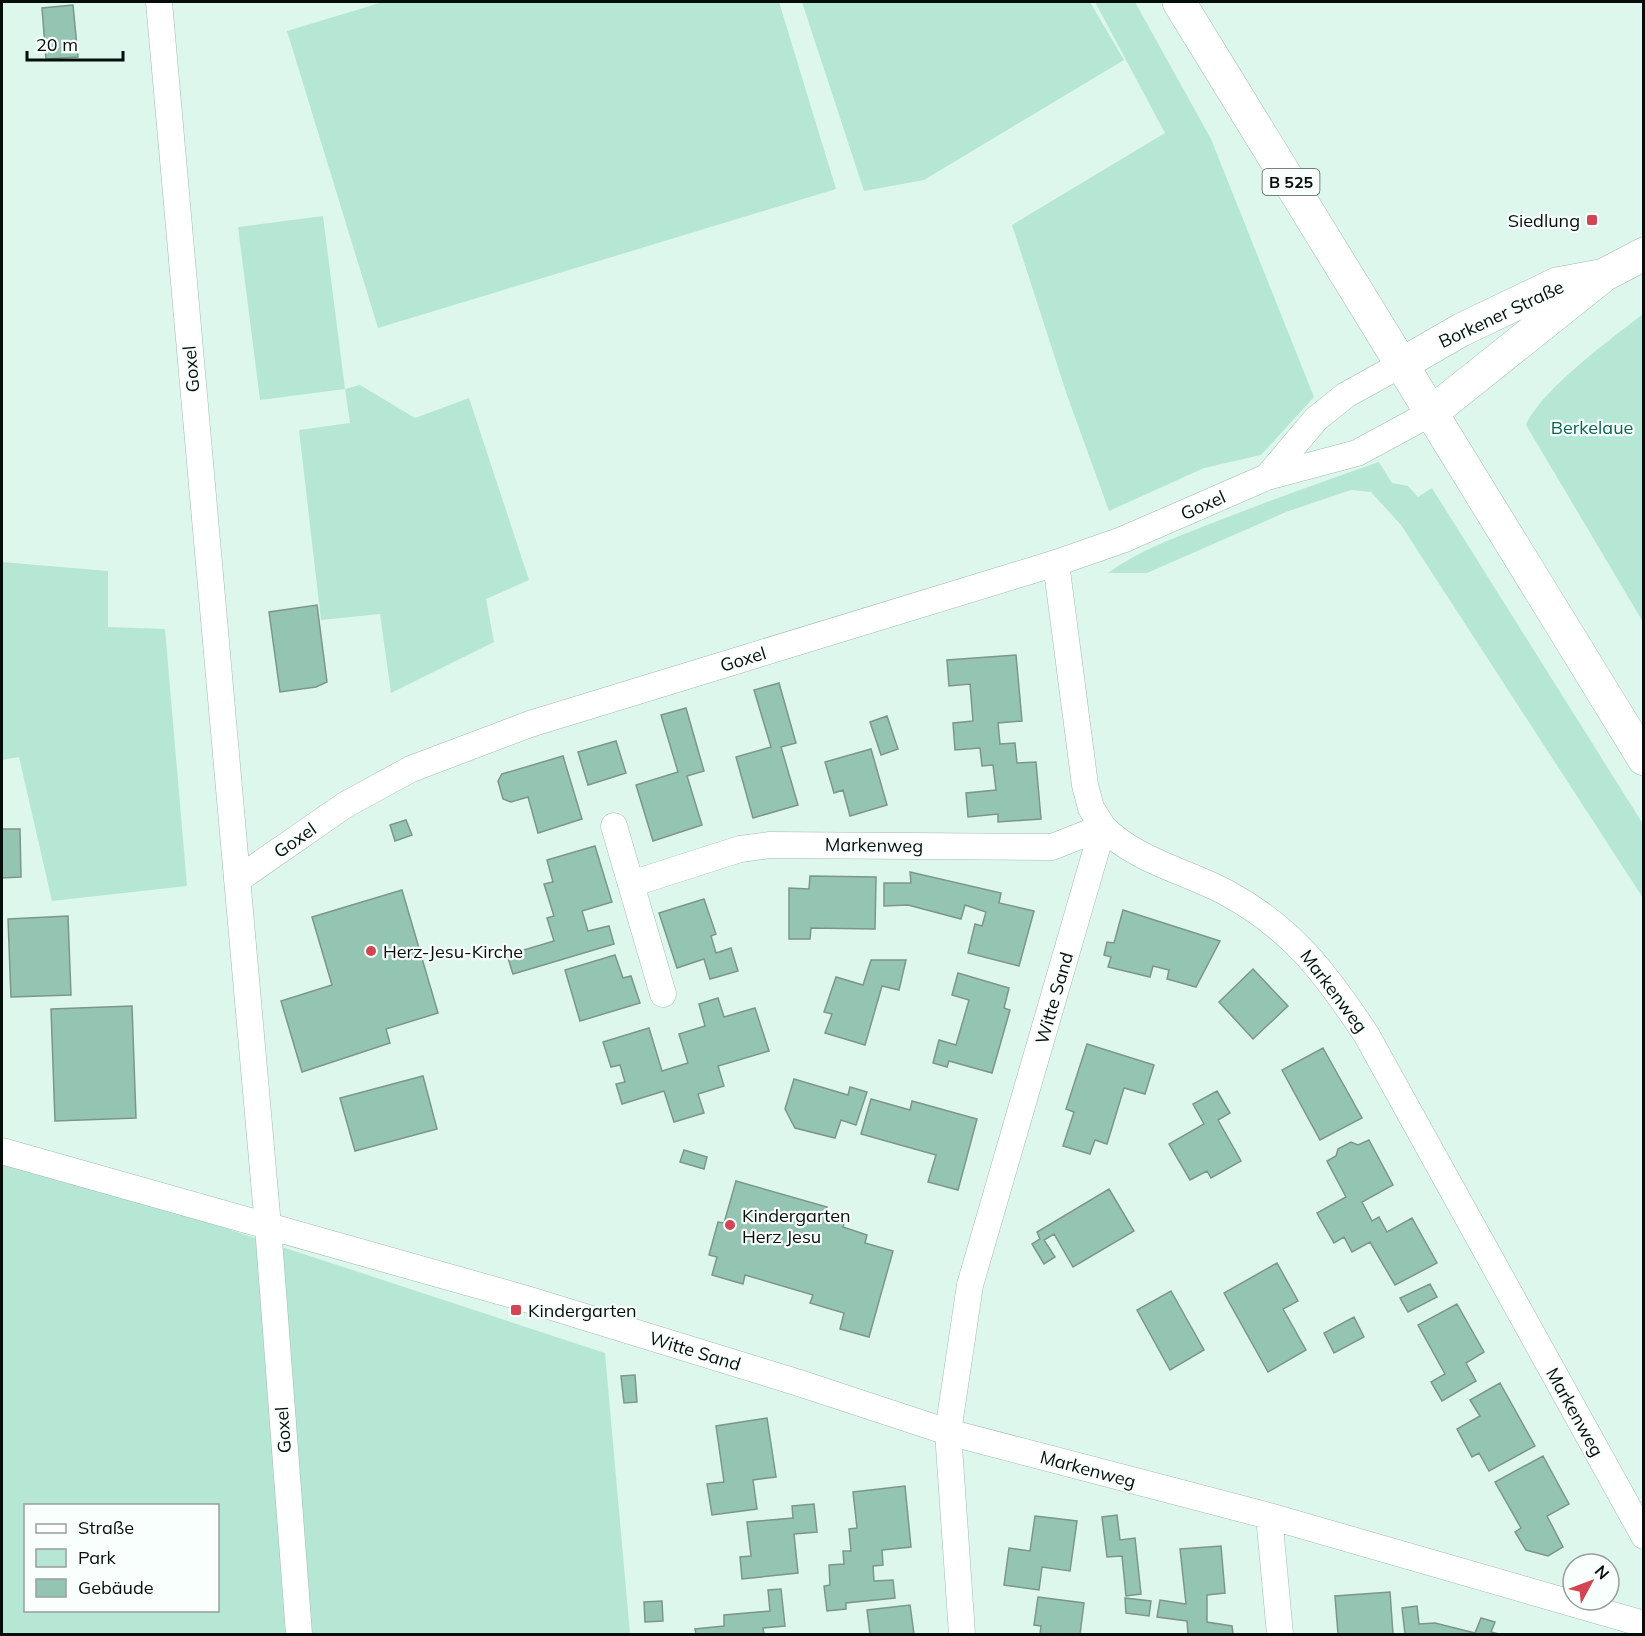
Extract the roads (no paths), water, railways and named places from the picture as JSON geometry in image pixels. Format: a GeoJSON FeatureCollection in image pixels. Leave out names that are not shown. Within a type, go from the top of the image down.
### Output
{"type":"FeatureCollection","features":[{"type":"Feature","properties":{"kind":"main road","name":"B 525"},"geometry":{"type":"LineString","coordinates":[[1179,2],[1644,759]]}},
{"type":"Feature","properties":{"kind":"main road","name":"Borkener Straße"},"geometry":{"type":"LineString","coordinates":[[1431,413],[1604,275],[1644,254]]}},
{"type":"Feature","properties":{"kind":"main road","name":"Borkener Straße"},"geometry":{"type":"LineString","coordinates":[[1402,364],[1461,330],[1557,284],[1604,275]]}},
{"type":"Feature","properties":{"kind":"street","name":"Goxel"},"geometry":{"type":"LineString","coordinates":[[159,2],[268,1226],[299,1635]]}},
{"type":"Feature","properties":{"kind":"street","name":"Goxel"},"geometry":{"type":"LineString","coordinates":[[1267,477],[1316,419],[1346,395],[1402,364]]}},
{"type":"Feature","properties":{"kind":"street","name":"Goxel"},"geometry":{"type":"LineString","coordinates":[[237,880],[345,804],[411,769],[530,724],[1056,563],[1122,540],[1267,477],[1357,453],[1431,413]]}},
{"type":"Feature","properties":{"kind":"street"},"geometry":{"type":"LineString","coordinates":[[1056,563],[1085,784],[1091,808],[1103,827]]}},
{"type":"Feature","properties":{"kind":"street"},"geometry":{"type":"LineString","coordinates":[[614,826],[663,994]]}},
{"type":"Feature","properties":{"kind":"street","name":"Markenweg"},"geometry":{"type":"LineString","coordinates":[[631,884],[740,849],[770,845],[1052,847],[1103,827],[1134,852],[1185,872],[1229,894],[1301,946],[1330,981],[1366,1034],[1644,1536]]}},
{"type":"Feature","properties":{"kind":"street","name":"Witte Sand"},"geometry":{"type":"LineString","coordinates":[[962,1635],[948,1432],[970,1285],[1103,827]]}},
{"type":"Feature","properties":{"kind":"street"},"geometry":{"type":"LineString","coordinates":[[2,1151],[268,1226]]}},
{"type":"Feature","properties":{"kind":"street","name":"Witte Sand"},"geometry":{"type":"LineString","coordinates":[[268,1226],[580,1315],[948,1432]]}},
{"type":"Feature","properties":{"kind":"street","name":"Markenweg"},"geometry":{"type":"LineString","coordinates":[[948,1432],[1269,1516],[1644,1624]]}},
{"type":"Feature","properties":{"kind":"street"},"geometry":{"type":"LineString","coordinates":[[1269,1516],[1280,1635]]}},
{"type":"Feature","properties":{"kind":"place","name":"Siedlung"},"geometry":{"type":"Point","coordinates":[1592,220]}},
{"type":"Feature","properties":{"kind":"place","name":"Herz-Jesu-Kirche"},"geometry":{"type":"Point","coordinates":[371,951]}},
{"type":"Feature","properties":{"kind":"place","name":"Kindergarten Herz Jesu"},"geometry":{"type":"Point","coordinates":[730,1225]}},
{"type":"Feature","properties":{"kind":"place","name":"Kindergarten"},"geometry":{"type":"Point","coordinates":[516,1310]}},
{"type":"Feature","properties":{"kind":"park label","name":"Berkelaue"},"geometry":{"type":"Point","coordinates":[1592,427]}}]}
